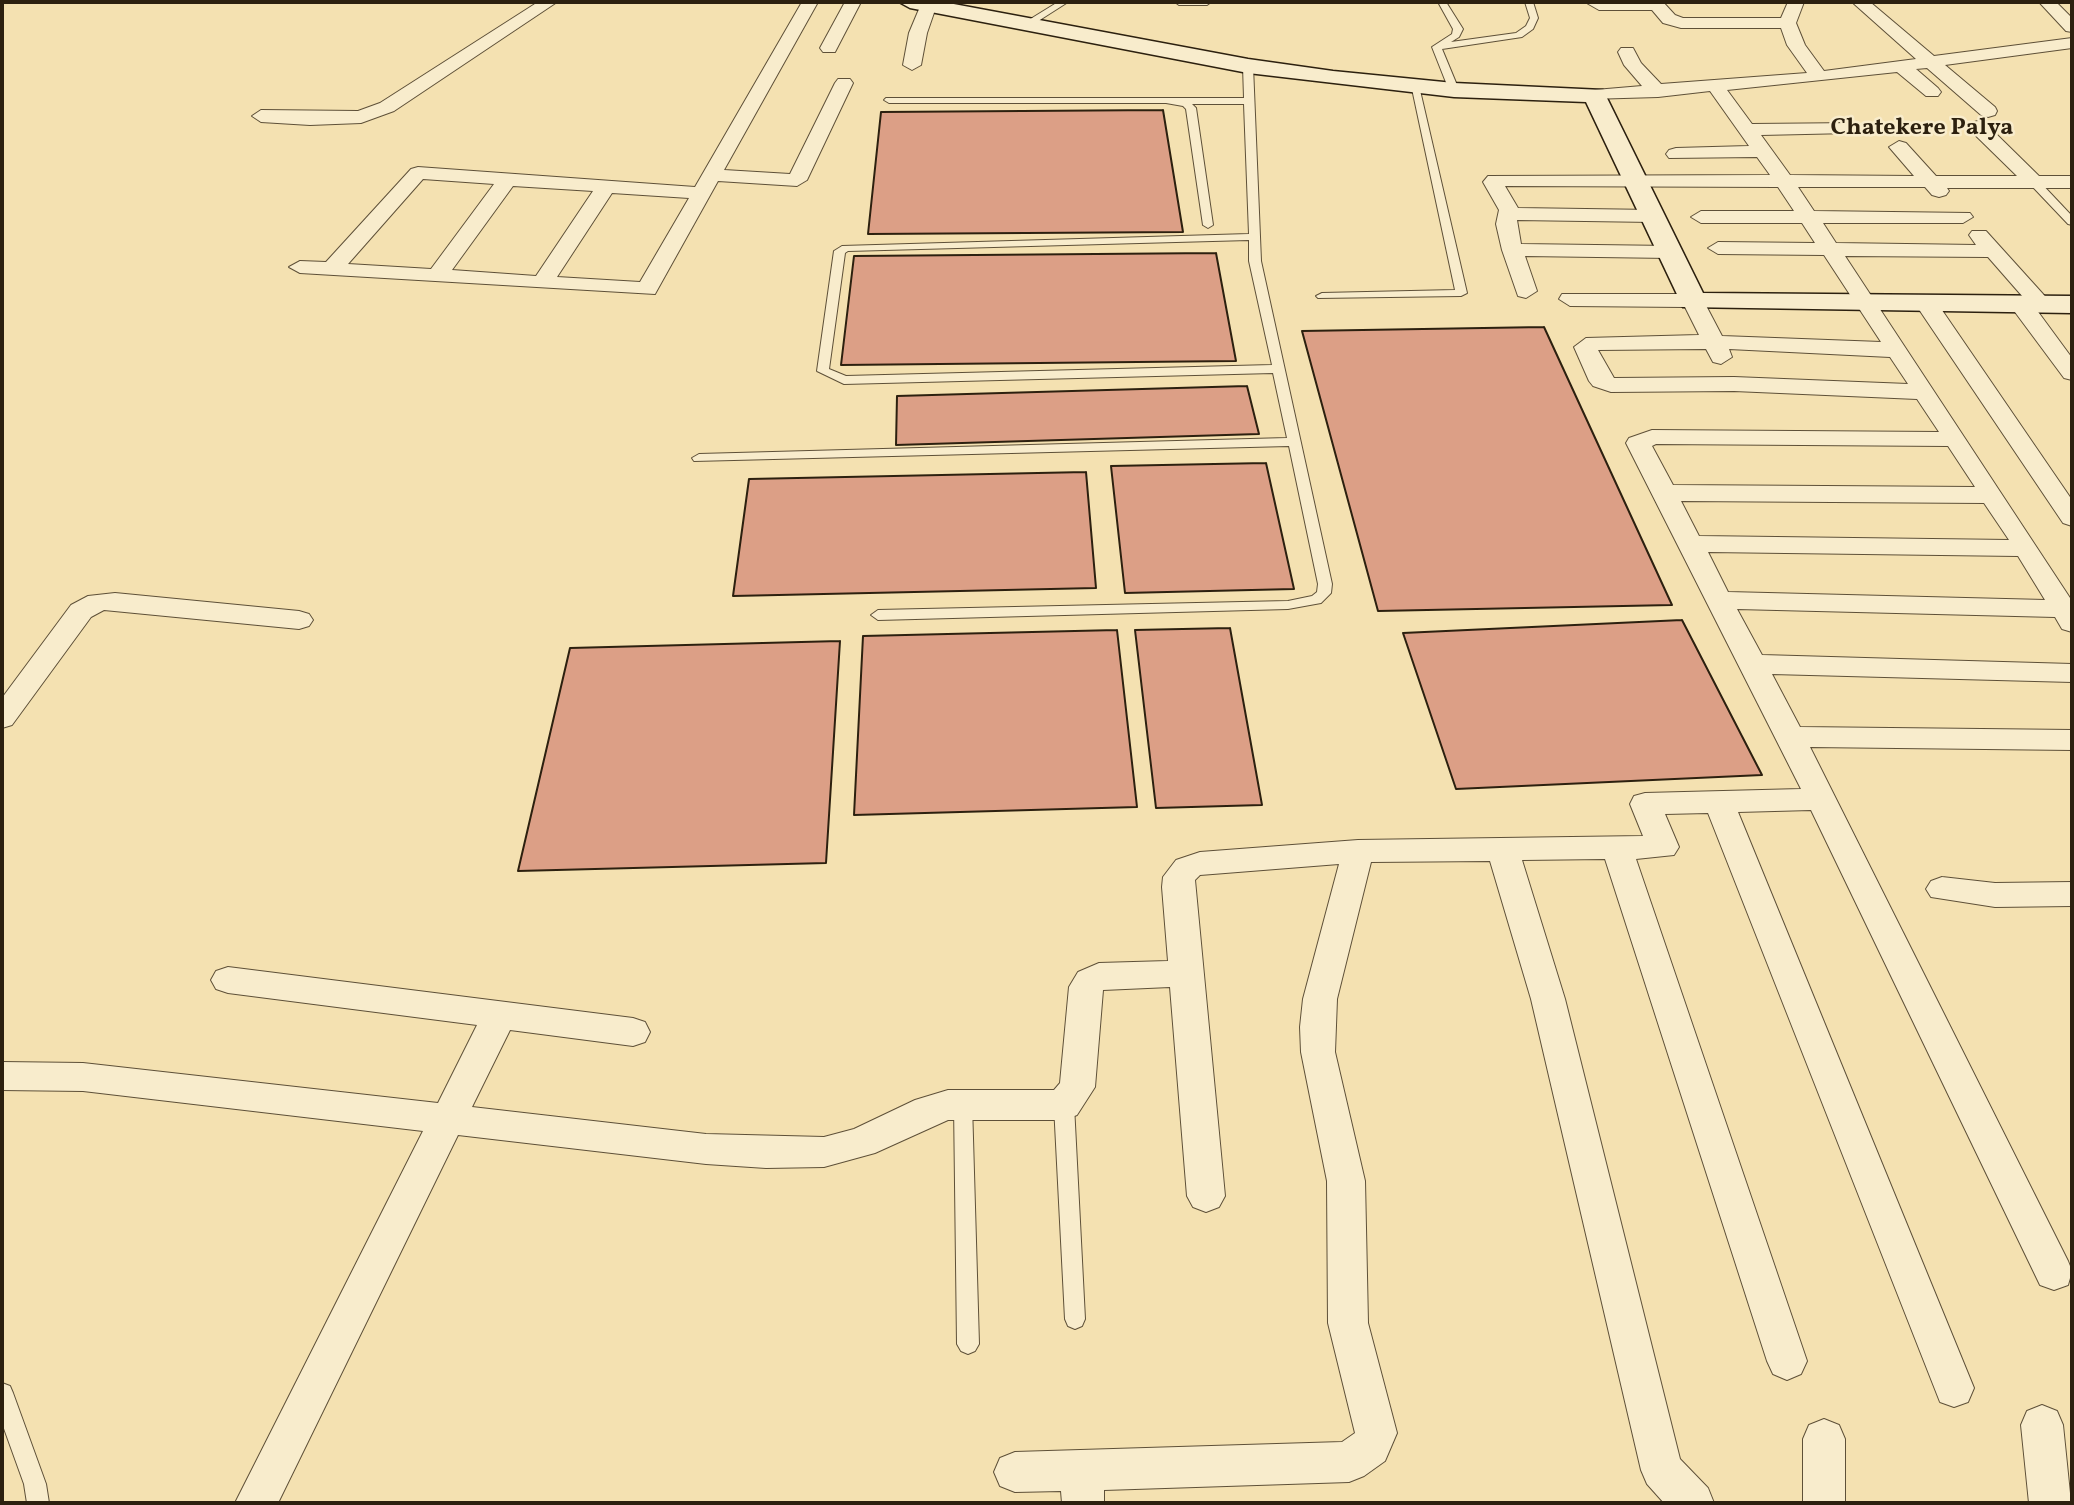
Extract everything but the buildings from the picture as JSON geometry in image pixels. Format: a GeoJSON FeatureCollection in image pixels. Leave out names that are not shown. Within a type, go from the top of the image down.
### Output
{"type":"FeatureCollection","features":[{"type":"Feature","properties":{"kind":"street"},"geometry":{"type":"LineString","coordinates":[[261,116],[310,119],[361,117],[387,107],[548,2]]}},
{"type":"Feature","properties":{"kind":"street"},"geometry":{"type":"LineString","coordinates":[[300,267],[647,289],[810,2]]}},
{"type":"Feature","properties":{"kind":"street"},"geometry":{"type":"LineString","coordinates":[[829,48],[853,2]]}},
{"type":"Feature","properties":{"kind":"street"},"geometry":{"type":"LineString","coordinates":[[1593,2],[1599,5],[1656,4],[1673,21],[1787,23]]}},
{"type":"Feature","properties":{"kind":"street"},"geometry":{"type":"LineString","coordinates":[[1701,2],[1718,23]]}},
{"type":"Feature","properties":{"kind":"street"},"geometry":{"type":"LineString","coordinates":[[1796,2],[1787,23],[1796,45],[1819,77]]}},
{"type":"Feature","properties":{"kind":"street"},"geometry":{"type":"LineString","coordinates":[[1860,2],[1932,62],[2034,182]]}},
{"type":"Feature","properties":{"kind":"street"},"geometry":{"type":"LineString","coordinates":[[2047,2],[2072,27]]}},
{"type":"Feature","properties":{"kind":"street"},"geometry":{"type":"LineString","coordinates":[[912,65],[920,3],[1248,66],[1454,90],[1595,95],[1716,88],[1819,77],[2072,43]]}},
{"type":"Feature","properties":{"kind":"street"},"geometry":{"type":"LineString","coordinates":[[1627,52],[1633,65],[1658,92]]}},
{"type":"Feature","properties":{"kind":"street"},"geometry":{"type":"LineString","coordinates":[[1902,67],[1932,92]]}},
{"type":"Feature","properties":{"kind":"street"},"geometry":{"type":"LineString","coordinates":[[332,270],[418,173],[606,186],[797,180],[844,83]]}},
{"type":"Feature","properties":{"kind":"street"},"geometry":{"type":"LineString","coordinates":[[1716,88],[1784,181],[1897,350],[2027,548],[2068,616]]}},
{"type":"Feature","properties":{"kind":"street"},"geometry":{"type":"LineString","coordinates":[[1595,95],[1734,384]]}},
{"type":"Feature","properties":{"kind":"street"},"geometry":{"type":"LineString","coordinates":[[1747,130],[1850,127]]}},
{"type":"Feature","properties":{"kind":"street"},"geometry":{"type":"LineString","coordinates":[[2010,134],[2064,182]]}},
{"type":"Feature","properties":{"kind":"street"},"geometry":{"type":"LineString","coordinates":[[1899,147],[1993,251],[2031,303],[2072,373]]}},
{"type":"Feature","properties":{"kind":"street"},"geometry":{"type":"LineString","coordinates":[[1676,153],[1763,151]]}},
{"type":"Feature","properties":{"kind":"street"},"geometry":{"type":"LineString","coordinates":[[437,276],[508,179]]}},
{"type":"Feature","properties":{"kind":"street"},"geometry":{"type":"LineString","coordinates":[[1526,291],[1511,250],[1506,223],[1509,215],[1493,182],[1495,180],[2064,182]]}},
{"type":"Feature","properties":{"kind":"street"},"geometry":{"type":"LineString","coordinates":[[542,283],[606,186]]}},
{"type":"Feature","properties":{"kind":"street"},"geometry":{"type":"LineString","coordinates":[[1509,215],[1653,216]]}},
{"type":"Feature","properties":{"kind":"street"},"geometry":{"type":"LineString","coordinates":[[1701,217],[1963,217]]}},
{"type":"Feature","properties":{"kind":"street"},"geometry":{"type":"LineString","coordinates":[[1718,248],[1993,251]]}},
{"type":"Feature","properties":{"kind":"street"},"geometry":{"type":"LineString","coordinates":[[1511,250],[1670,252]]}},
{"type":"Feature","properties":{"kind":"street"},"geometry":{"type":"LineString","coordinates":[[1570,299],[2072,305]]}},
{"type":"Feature","properties":{"kind":"street"},"geometry":{"type":"LineString","coordinates":[[1925,302],[2072,518]]}},
{"type":"Feature","properties":{"kind":"street"},"geometry":{"type":"LineString","coordinates":[[1897,350],[1714,342],[1594,343],[1585,347],[1601,381],[1606,384],[1734,384],[1924,392]]}},
{"type":"Feature","properties":{"kind":"street"},"geometry":{"type":"LineString","coordinates":[[1954,439],[1642,439],[1638,443],[1790,737],[2054,1273]]}},
{"type":"Feature","properties":{"kind":"street"},"geometry":{"type":"LineString","coordinates":[[1665,493],[1991,495]]}},
{"type":"Feature","properties":{"kind":"street"},"geometry":{"type":"LineString","coordinates":[[1692,544],[2027,548]]}},
{"type":"Feature","properties":{"kind":"street"},"geometry":{"type":"LineString","coordinates":[[1720,600],[2068,616]]}},
{"type":"Feature","properties":{"kind":"street"},"geometry":{"type":"LineString","coordinates":[[2,718],[81,611],[98,603],[116,601],[299,620]]}},
{"type":"Feature","properties":{"kind":"street"},"geometry":{"type":"LineString","coordinates":[[1753,664],[2072,673]]}},
{"type":"Feature","properties":{"kind":"street"},"geometry":{"type":"LineString","coordinates":[[1790,737],[2072,740]]}},
{"type":"Feature","properties":{"kind":"street"},"geometry":{"type":"LineString","coordinates":[[1206,1196],[1188,974],[1178,887],[1179,877],[1187,868],[1200,864],[1358,851],[1662,847],[1646,804],[1821,799]]}},
{"type":"Feature","properties":{"kind":"street"},"geometry":{"type":"LineString","coordinates":[[1719,803],[1954,1388]]}},
{"type":"Feature","properties":{"kind":"street"},"geometry":{"type":"LineString","coordinates":[[1618,848],[1787,1361]]}},
{"type":"Feature","properties":{"kind":"street"},"geometry":{"type":"LineString","coordinates":[[1503,850],[1548,999],[1662,1470],[1693,1503]]}},
{"type":"Feature","properties":{"kind":"street"},"geometry":{"type":"LineString","coordinates":[[1015,1472],[1082,1486],[1349,1462],[1370,1447],[1376,1433],[1348,1324],[1346,1181],[1318,1052],[1317,1027],[1320,999],[1358,851]]}},
{"type":"Feature","properties":{"kind":"street"},"geometry":{"type":"LineString","coordinates":[[1942,889],[1995,895],[2072,894]]}},
{"type":"Feature","properties":{"kind":"street"},"geometry":{"type":"LineString","coordinates":[[2,1076],[83,1077],[706,1149],[824,1152],[862,1142],[928,1110],[963,1104],[1064,1105],[1077,1087],[1086,987],[1090,981],[1099,976],[1188,974]]}},
{"type":"Feature","properties":{"kind":"street"},"geometry":{"type":"LineString","coordinates":[[228,980],[633,1032]]}},
{"type":"Feature","properties":{"kind":"street"},"geometry":{"type":"LineString","coordinates":[[256,1503],[500,1015]]}},
{"type":"Feature","properties":{"kind":"street"},"geometry":{"type":"LineString","coordinates":[[2042,1426],[2050,1503]]}},
{"type":"Feature","properties":{"kind":"street"},"geometry":{"type":"LineString","coordinates":[[1824,1439],[1824,1503]]}},
{"type":"Feature","properties":{"kind":"lane"},"geometry":{"type":"LineString","coordinates":[[1029,23],[1064,2]]}},
{"type":"Feature","properties":{"kind":"lane"},"geometry":{"type":"LineString","coordinates":[[1179,2],[1207,2]]}},
{"type":"Feature","properties":{"kind":"lane"},"geometry":{"type":"LineString","coordinates":[[1437,47],[1458,33],[1442,2]]}},
{"type":"Feature","properties":{"kind":"lane"},"geometry":{"type":"LineString","coordinates":[[1437,47],[1519,35],[1530,27],[1534,18],[1529,2]]}},
{"type":"Feature","properties":{"kind":"lane"},"geometry":{"type":"LineString","coordinates":[[1437,47],[1454,90]]}},
{"type":"Feature","properties":{"kind":"lane"},"geometry":{"type":"LineString","coordinates":[[878,615],[1288,605],[1317,600],[1324,593],[1325,584],[1278,369],[1253,237],[1248,66]]}},
{"type":"Feature","properties":{"kind":"lane"},"geometry":{"type":"LineString","coordinates":[[1322,296],[1461,293],[1414,86]]}},
{"type":"Feature","properties":{"kind":"lane"},"geometry":{"type":"LineString","coordinates":[[889,100],[1249,101]]}},
{"type":"Feature","properties":{"kind":"lane"},"geometry":{"type":"LineString","coordinates":[[1177,101],[1191,108],[1208,225]]}},
{"type":"Feature","properties":{"kind":"lane"},"geometry":{"type":"LineString","coordinates":[[2034,182],[2072,222]]}},
{"type":"Feature","properties":{"kind":"lane"},"geometry":{"type":"LineString","coordinates":[[1253,237],[846,248],[840,251],[823,371],[844,380],[1278,369]]}},
{"type":"Feature","properties":{"kind":"lane"},"geometry":{"type":"LineString","coordinates":[[699,458],[1294,442]]}},
{"type":"Feature","properties":{"kind":"lane"},"geometry":{"type":"LineString","coordinates":[[963,1104],[968,1344]]}},
{"type":"Feature","properties":{"kind":"lane"},"geometry":{"type":"LineString","coordinates":[[1064,1105],[1074,1320]]}},
{"type":"Feature","properties":{"kind":"lane"},"geometry":{"type":"LineString","coordinates":[[2,1393],[35,1484],[38,1503]]}},
{"type":"Feature","properties":{"kind":"district","name":"Chatekere Palya"},"geometry":{"type":"Point","coordinates":[1922,130]}}]}
